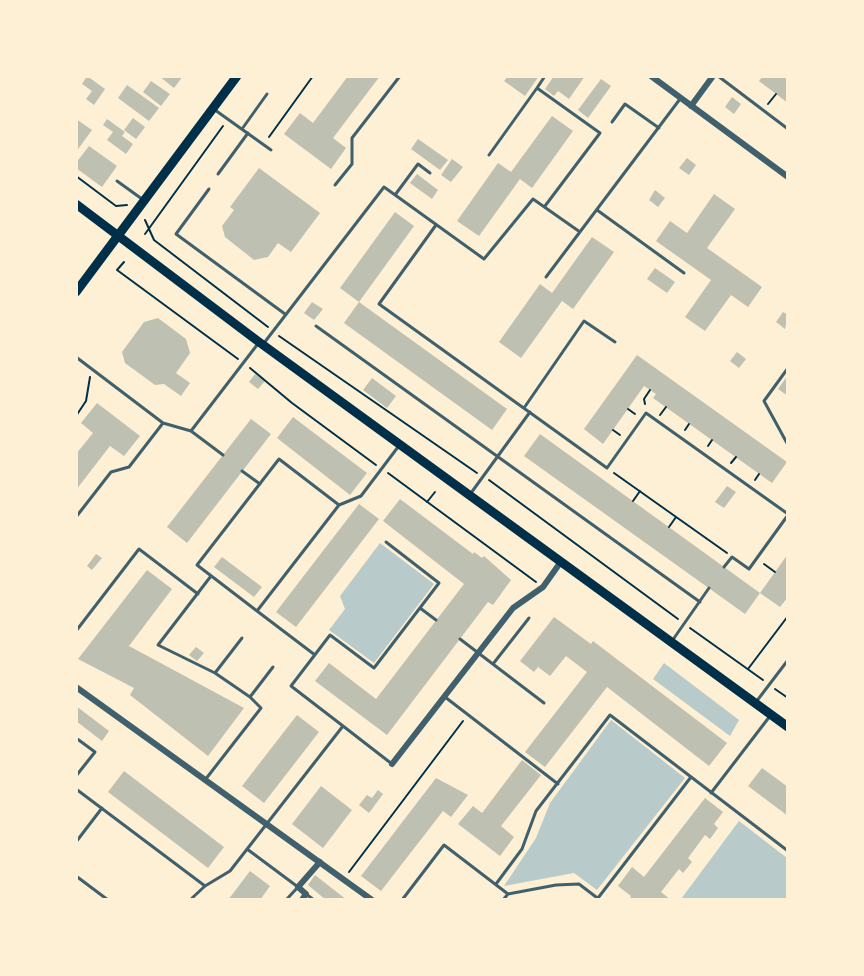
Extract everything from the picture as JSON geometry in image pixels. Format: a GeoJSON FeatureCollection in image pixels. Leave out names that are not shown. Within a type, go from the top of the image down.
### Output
{"type":"FeatureCollection","features":[{"type":"Feature","properties":{"kind":"main road"},"geometry":{"type":"LineString","coordinates":[[76,292],[237,76]]}},
{"type":"Feature","properties":{"kind":"main road"},"geometry":{"type":"LineString","coordinates":[[76,204],[560,563],[788,727]]}},
{"type":"Feature","properties":{"kind":"street"},"geometry":{"type":"LineString","coordinates":[[651,76],[788,177]]}},
{"type":"Feature","properties":{"kind":"street"},"geometry":{"type":"LineString","coordinates":[[691,106],[713,76]]}},
{"type":"Feature","properties":{"kind":"street"},"geometry":{"type":"LineString","coordinates":[[392,764],[513,608],[543,587],[560,563]]}},
{"type":"Feature","properties":{"kind":"street"},"geometry":{"type":"LineString","coordinates":[[76,687],[372,900]]}},
{"type":"Feature","properties":{"kind":"street"},"geometry":{"type":"LineString","coordinates":[[304,897],[298,887],[320,862]]}},
{"type":"Feature","properties":{"kind":"lane"},"geometry":{"type":"LineString","coordinates":[[335,185],[351,164],[352,138],[400,76]]}},
{"type":"Feature","properties":{"kind":"lane"},"geometry":{"type":"LineString","coordinates":[[489,155],[545,76]]}},
{"type":"Feature","properties":{"kind":"lane"},"geometry":{"type":"LineString","coordinates":[[718,76],[788,129]]}},
{"type":"Feature","properties":{"kind":"lane"},"geometry":{"type":"LineString","coordinates":[[537,88],[600,133],[545,206]]}},
{"type":"Feature","properties":{"kind":"lane"},"geometry":{"type":"LineString","coordinates":[[242,129],[267,94]]}},
{"type":"Feature","properties":{"kind":"lane"},"geometry":{"type":"LineString","coordinates":[[546,277],[681,98]]}},
{"type":"Feature","properties":{"kind":"lane"},"geometry":{"type":"LineString","coordinates":[[612,122],[625,104],[659,128]]}},
{"type":"Feature","properties":{"kind":"lane"},"geometry":{"type":"LineString","coordinates":[[214,109],[271,150]]}},
{"type":"Feature","properties":{"kind":"lane"},"geometry":{"type":"LineString","coordinates":[[218,174],[248,133]]}},
{"type":"Feature","properties":{"kind":"lane"},"geometry":{"type":"LineString","coordinates":[[395,195],[417,164],[430,172]]}},
{"type":"Feature","properties":{"kind":"lane"},"geometry":{"type":"LineString","coordinates":[[117,181],[144,201]]}},
{"type":"Feature","properties":{"kind":"lane"},"geometry":{"type":"LineString","coordinates":[[191,431],[243,363],[273,331],[384,187],[484,259],[533,200],[580,232]]}},
{"type":"Feature","properties":{"kind":"lane"},"geometry":{"type":"LineString","coordinates":[[209,189],[176,234],[285,314]]}},
{"type":"Feature","properties":{"kind":"lane"},"geometry":{"type":"LineString","coordinates":[[597,210],[684,273]]}},
{"type":"Feature","properties":{"kind":"lane"},"geometry":{"type":"LineString","coordinates":[[436,225],[379,304],[607,468],[646,413],[788,515],[749,569],[732,557],[724,567]]}},
{"type":"Feature","properties":{"kind":"lane"},"geometry":{"type":"LineString","coordinates":[[524,408],[584,321],[615,342]]}},
{"type":"Feature","properties":{"kind":"lane"},"geometry":{"type":"LineString","coordinates":[[316,326],[700,602]]}},
{"type":"Feature","properties":{"kind":"lane"},"geometry":{"type":"LineString","coordinates":[[76,357],[163,423],[191,431],[223,455]]}},
{"type":"Feature","properties":{"kind":"lane"},"geometry":{"type":"LineString","coordinates":[[788,368],[764,401],[788,446]]}},
{"type":"Feature","properties":{"kind":"lane"},"geometry":{"type":"LineString","coordinates":[[469,496],[530,412]]}},
{"type":"Feature","properties":{"kind":"lane"},"geometry":{"type":"LineString","coordinates":[[76,517],[111,472],[129,467],[163,423]]}},
{"type":"Feature","properties":{"kind":"lane"},"geometry":{"type":"LineString","coordinates":[[257,611],[339,504],[361,496],[400,445]]}},
{"type":"Feature","properties":{"kind":"lane"},"geometry":{"type":"LineString","coordinates":[[315,655],[197,565],[279,459],[339,504]]}},
{"type":"Feature","properties":{"kind":"lane"},"geometry":{"type":"LineString","coordinates":[[243,471],[260,484]]}},
{"type":"Feature","properties":{"kind":"lane"},"geometry":{"type":"LineString","coordinates":[[386,542],[439,583],[374,668],[330,635],[291,686],[392,764]]}},
{"type":"Feature","properties":{"kind":"lane"},"geometry":{"type":"LineString","coordinates":[[76,631],[139,549],[198,594]]}},
{"type":"Feature","properties":{"kind":"lane"},"geometry":{"type":"LineString","coordinates":[[206,780],[261,708],[215,673],[158,645],[212,576]]}},
{"type":"Feature","properties":{"kind":"lane"},"geometry":{"type":"LineString","coordinates":[[671,642],[710,588]]}},
{"type":"Feature","properties":{"kind":"lane"},"geometry":{"type":"LineString","coordinates":[[420,608],[436,620]]}},
{"type":"Feature","properties":{"kind":"lane"},"geometry":{"type":"LineString","coordinates":[[494,664],[529,618]]}},
{"type":"Feature","properties":{"kind":"lane"},"geometry":{"type":"LineString","coordinates":[[215,673],[242,638]]}},
{"type":"Feature","properties":{"kind":"lane"},"geometry":{"type":"LineString","coordinates":[[460,639],[544,702]]}},
{"type":"Feature","properties":{"kind":"lane"},"geometry":{"type":"LineString","coordinates":[[755,704],[788,660]]}},
{"type":"Feature","properties":{"kind":"lane"},"geometry":{"type":"LineString","coordinates":[[250,698],[273,667]]}},
{"type":"Feature","properties":{"kind":"lane"},"geometry":{"type":"LineString","coordinates":[[444,696],[558,783]]}},
{"type":"Feature","properties":{"kind":"lane"},"geometry":{"type":"LineString","coordinates":[[495,884],[522,849],[536,811],[610,715],[788,852]]}},
{"type":"Feature","properties":{"kind":"lane"},"geometry":{"type":"LineString","coordinates":[[711,793],[771,715]]}},
{"type":"Feature","properties":{"kind":"lane"},"geometry":{"type":"LineString","coordinates":[[190,900],[205,886],[230,871],[343,726]]}},
{"type":"Feature","properties":{"kind":"lane"},"geometry":{"type":"LineString","coordinates":[[76,738],[94,752],[76,776]]}},
{"type":"Feature","properties":{"kind":"lane"},"geometry":{"type":"LineString","coordinates":[[503,900],[508,894],[579,884],[599,899],[691,777]]}},
{"type":"Feature","properties":{"kind":"lane"},"geometry":{"type":"LineString","coordinates":[[76,789],[205,886]]}},
{"type":"Feature","properties":{"kind":"lane"},"geometry":{"type":"LineString","coordinates":[[76,842],[102,808]]}},
{"type":"Feature","properties":{"kind":"lane"},"geometry":{"type":"LineString","coordinates":[[402,900],[444,845],[508,894]]}},
{"type":"Feature","properties":{"kind":"lane"},"geometry":{"type":"LineString","coordinates":[[248,849],[298,887],[286,900]]}},
{"type":"Feature","properties":{"kind":"lane"},"geometry":{"type":"LineString","coordinates":[[76,876],[108,900]]}},
{"type":"Feature","properties":{"kind":"lane"},"geometry":{"type":"LineString","coordinates":[[304,897],[314,900]]}},
{"type":"Feature","properties":{"kind":"path"},"geometry":{"type":"LineString","coordinates":[[263,144],[313,76]]}},
{"type":"Feature","properties":{"kind":"path"},"geometry":{"type":"LineString","coordinates":[[771,100],[776,94]]}},
{"type":"Feature","properties":{"kind":"path"},"geometry":{"type":"LineString","coordinates":[[145,234],[228,119]]}},
{"type":"Feature","properties":{"kind":"path"},"geometry":{"type":"LineString","coordinates":[[76,176],[116,206],[127,205]]}},
{"type":"Feature","properties":{"kind":"path"},"geometry":{"type":"LineString","coordinates":[[143,218],[154,240],[273,331],[340,380],[484,476],[788,698]]}},
{"type":"Feature","properties":{"kind":"path"},"geometry":{"type":"LineString","coordinates":[[124,262],[117,270],[543,587]]}},
{"type":"Feature","properties":{"kind":"path"},"geometry":{"type":"LineString","coordinates":[[76,416],[86,401],[90,385],[90,368]]}},
{"type":"Feature","properties":{"kind":"path"},"geometry":{"type":"LineString","coordinates":[[644,399],[650,390]]}},
{"type":"Feature","properties":{"kind":"path"},"geometry":{"type":"LineString","coordinates":[[661,414],[666,407]]}},
{"type":"Feature","properties":{"kind":"path"},"geometry":{"type":"LineString","coordinates":[[628,409],[635,414]]}},
{"type":"Feature","properties":{"kind":"path"},"geometry":{"type":"LineString","coordinates":[[684,430],[689,424]]}},
{"type":"Feature","properties":{"kind":"path"},"geometry":{"type":"LineString","coordinates":[[613,430],[620,435]]}},
{"type":"Feature","properties":{"kind":"path"},"geometry":{"type":"LineString","coordinates":[[708,447],[712,440]]}},
{"type":"Feature","properties":{"kind":"path"},"geometry":{"type":"LineString","coordinates":[[731,464],[736,457]]}},
{"type":"Feature","properties":{"kind":"path"},"geometry":{"type":"LineString","coordinates":[[607,468],[732,557]]}},
{"type":"Feature","properties":{"kind":"path"},"geometry":{"type":"LineString","coordinates":[[754,480],[759,474]]}},
{"type":"Feature","properties":{"kind":"path"},"geometry":{"type":"LineString","coordinates":[[633,501],[640,491]]}},
{"type":"Feature","properties":{"kind":"path"},"geometry":{"type":"LineString","coordinates":[[428,502],[435,492]]}},
{"type":"Feature","properties":{"kind":"path"},"geometry":{"type":"LineString","coordinates":[[669,527],[676,517]]}},
{"type":"Feature","properties":{"kind":"path"},"geometry":{"type":"LineString","coordinates":[[765,566],[775,572]]}},
{"type":"Feature","properties":{"kind":"path"},"geometry":{"type":"LineString","coordinates":[[748,669],[788,616]]}},
{"type":"Feature","properties":{"kind":"path"},"geometry":{"type":"LineString","coordinates":[[344,879],[468,715]]}},
{"type":"Feature","properties":{"kind":"shaded area"},"geometry":{"type":"Polygon","coordinates":[[[380,543],[434,584],[374,663],[329,630],[345,609],[340,596],[380,543]]]}},
{"type":"Feature","properties":{"kind":"shaded area"},"geometry":{"type":"Polygon","coordinates":[[[664,663],[739,720],[730,736],[653,679],[664,663]]]}},
{"type":"Feature","properties":{"kind":"shaded area"},"geometry":{"type":"Polygon","coordinates":[[[611,720],[685,778],[597,890],[574,873],[504,886],[536,838],[550,803],[611,720]]]}},
{"type":"Feature","properties":{"kind":"shaded area"},"geometry":{"type":"Polygon","coordinates":[[[739,821],[787,858],[787,899],[681,899],[739,821]]]}},
{"type":"Feature","properties":{"kind":"building"},"geometry":{"type":"Polygon","coordinates":[[[87,76],[105,89],[94,105],[86,99],[92,91],[82,84],[87,76]]]}},
{"type":"Feature","properties":{"kind":"building"},"geometry":{"type":"Polygon","coordinates":[[[159,76],[183,76],[174,88],[159,76]]]}},
{"type":"Feature","properties":{"kind":"building"},"geometry":{"type":"Polygon","coordinates":[[[348,76],[380,76],[333,138],[346,148],[331,169],[284,134],[300,113],[313,123],[348,76]]]}},
{"type":"Feature","properties":{"kind":"building"},"geometry":{"type":"Polygon","coordinates":[[[508,76],[539,76],[525,96],[504,81],[508,76]]]}},
{"type":"Feature","properties":{"kind":"building"},"geometry":{"type":"Polygon","coordinates":[[[554,76],[585,76],[569,99],[558,91],[554,96],[545,89],[554,76]]]}},
{"type":"Feature","properties":{"kind":"building"},"geometry":{"type":"Polygon","coordinates":[[[763,76],[788,76],[788,103],[759,81],[763,76]]]}},
{"type":"Feature","properties":{"kind":"building"},"geometry":{"type":"Polygon","coordinates":[[[601,79],[611,86],[588,118],[578,110],[601,79]]]}},
{"type":"Feature","properties":{"kind":"building"},"geometry":{"type":"Polygon","coordinates":[[[151,81],[170,94],[161,106],[143,92],[151,81]]]}},
{"type":"Feature","properties":{"kind":"building"},"geometry":{"type":"Polygon","coordinates":[[[127,85],[159,108],[149,121],[118,98],[127,85]]]}},
{"type":"Feature","properties":{"kind":"building"},"geometry":{"type":"Polygon","coordinates":[[[732,97],[741,104],[734,114],[725,107],[732,97]]]}},
{"type":"Feature","properties":{"kind":"building"},"geometry":{"type":"Polygon","coordinates":[[[552,116],[573,131],[532,188],[520,179],[479,236],[457,221],[498,163],[511,172],[552,116]]]}},
{"type":"Feature","properties":{"kind":"building"},"geometry":{"type":"Polygon","coordinates":[[[133,118],[145,127],[136,139],[124,130],[133,118]]]}},
{"type":"Feature","properties":{"kind":"building"},"geometry":{"type":"Polygon","coordinates":[[[76,119],[92,130],[76,152],[76,119]]]}},
{"type":"Feature","properties":{"kind":"building"},"geometry":{"type":"Polygon","coordinates":[[[107,119],[125,132],[122,136],[133,144],[126,154],[107,140],[113,132],[103,125],[107,119]]]}},
{"type":"Feature","properties":{"kind":"building"},"geometry":{"type":"Polygon","coordinates":[[[418,139],[448,160],[440,170],[411,149],[418,139]]]}},
{"type":"Feature","properties":{"kind":"building"},"geometry":{"type":"Polygon","coordinates":[[[89,146],[117,166],[102,187],[76,168],[76,163],[89,146]]]}},
{"type":"Feature","properties":{"kind":"building"},"geometry":{"type":"Polygon","coordinates":[[[687,158],[696,165],[689,175],[679,168],[687,158]]]}},
{"type":"Feature","properties":{"kind":"building"},"geometry":{"type":"Polygon","coordinates":[[[452,159],[463,167],[451,182],[441,175],[452,159]]]}},
{"type":"Feature","properties":{"kind":"building"},"geometry":{"type":"Polygon","coordinates":[[[259,168],[320,213],[291,252],[278,243],[268,257],[254,260],[225,237],[222,226],[234,210],[230,207],[259,168]]]}},
{"type":"Feature","properties":{"kind":"building"},"geometry":{"type":"Polygon","coordinates":[[[417,174],[438,190],[432,199],[410,183],[417,174]]]}},
{"type":"Feature","properties":{"kind":"building"},"geometry":{"type":"Polygon","coordinates":[[[655,190],[665,198],[658,207],[649,200],[655,190]]]}},
{"type":"Feature","properties":{"kind":"building"},"geometry":{"type":"Polygon","coordinates":[[[714,194],[735,209],[707,248],[762,287],[748,307],[731,295],[705,331],[685,317],[711,280],[656,241],[670,221],[687,233],[714,194]]]}},
{"type":"Feature","properties":{"kind":"building"},"geometry":{"type":"Polygon","coordinates":[[[395,212],[414,226],[359,302],[340,288],[395,212]]]}},
{"type":"Feature","properties":{"kind":"building"},"geometry":{"type":"Polygon","coordinates":[[[592,237],[614,252],[573,309],[562,301],[521,358],[499,342],[540,284],[552,293],[592,237]]]}},
{"type":"Feature","properties":{"kind":"building"},"geometry":{"type":"Polygon","coordinates":[[[655,268],[675,282],[667,293],[647,279],[655,268]]]}},
{"type":"Feature","properties":{"kind":"building"},"geometry":{"type":"Polygon","coordinates":[[[312,302],[323,309],[314,320],[304,313],[312,302]]]}},
{"type":"Feature","properties":{"kind":"building"},"geometry":{"type":"Polygon","coordinates":[[[359,302],[507,409],[492,430],[344,323],[359,302]]]}},
{"type":"Feature","properties":{"kind":"building"},"geometry":{"type":"Polygon","coordinates":[[[783,312],[788,315],[785,329],[776,322],[783,312]]]}},
{"type":"Feature","properties":{"kind":"building"},"geometry":{"type":"Polygon","coordinates":[[[158,318],[186,339],[190,353],[176,373],[190,383],[181,396],[164,384],[155,385],[125,363],[122,352],[144,322],[158,318]]]}},
{"type":"Feature","properties":{"kind":"building"},"geometry":{"type":"Polygon","coordinates":[[[737,352],[746,359],[739,368],[730,361],[737,352]]]}},
{"type":"Feature","properties":{"kind":"building"},"geometry":{"type":"Polygon","coordinates":[[[637,355],[787,462],[772,483],[653,398],[656,394],[644,386],[603,444],[584,429],[637,355]]]}},
{"type":"Feature","properties":{"kind":"building"},"geometry":{"type":"Polygon","coordinates":[[[255,374],[265,381],[258,389],[249,382],[255,374]]]}},
{"type":"Feature","properties":{"kind":"building"},"geometry":{"type":"Polygon","coordinates":[[[788,375],[788,396],[778,389],[788,375]]]}},
{"type":"Feature","properties":{"kind":"building"},"geometry":{"type":"Polygon","coordinates":[[[372,378],[396,396],[387,408],[363,390],[372,378]]]}},
{"type":"Feature","properties":{"kind":"building"},"geometry":{"type":"Polygon","coordinates":[[[97,403],[140,436],[124,456],[110,446],[76,490],[76,454],[93,433],[81,423],[97,403]]]}},
{"type":"Feature","properties":{"kind":"building"},"geometry":{"type":"Polygon","coordinates":[[[293,417],[367,473],[350,495],[277,438],[293,417]]]}},
{"type":"Feature","properties":{"kind":"building"},"geometry":{"type":"Polygon","coordinates":[[[251,419],[271,434],[187,543],[167,527],[251,419]]]}},
{"type":"Feature","properties":{"kind":"building"},"geometry":{"type":"Polygon","coordinates":[[[540,434],[760,593],[745,614],[524,456],[540,434]]]}},
{"type":"Feature","properties":{"kind":"building"},"geometry":{"type":"Polygon","coordinates":[[[727,486],[736,492],[724,508],[715,502],[727,486]]]}},
{"type":"Feature","properties":{"kind":"building"},"geometry":{"type":"Polygon","coordinates":[[[400,499],[473,554],[474,552],[482,558],[484,556],[511,580],[493,605],[488,602],[387,735],[315,681],[329,663],[376,699],[464,584],[383,521],[400,499]]]}},
{"type":"Feature","properties":{"kind":"building"},"geometry":{"type":"Polygon","coordinates":[[[359,504],[379,519],[296,627],[276,612],[359,504]]]}},
{"type":"Feature","properties":{"kind":"building"},"geometry":{"type":"Polygon","coordinates":[[[96,554],[102,558],[92,570],[87,566],[96,554]]]}},
{"type":"Feature","properties":{"kind":"building"},"geometry":{"type":"Polygon","coordinates":[[[788,554],[788,597],[780,607],[760,593],[788,554]]]}},
{"type":"Feature","properties":{"kind":"building"},"geometry":{"type":"Polygon","coordinates":[[[222,557],[262,587],[254,597],[214,567],[222,557]]]}},
{"type":"Feature","properties":{"kind":"building"},"geometry":{"type":"Polygon","coordinates":[[[147,570],[172,589],[129,646],[244,708],[208,756],[130,695],[134,688],[78,659],[147,570]]]}},
{"type":"Feature","properties":{"kind":"building"},"geometry":{"type":"Polygon","coordinates":[[[554,617],[591,644],[593,641],[727,743],[709,766],[607,687],[545,767],[525,752],[587,672],[566,656],[550,676],[538,667],[534,672],[520,661],[554,617]]]}},
{"type":"Feature","properties":{"kind":"building"},"geometry":{"type":"Polygon","coordinates":[[[196,647],[204,653],[197,661],[189,655],[196,647]]]}},
{"type":"Feature","properties":{"kind":"building"},"geometry":{"type":"Polygon","coordinates":[[[76,706],[109,731],[102,741],[76,721],[76,706]]]}},
{"type":"Feature","properties":{"kind":"building"},"geometry":{"type":"Polygon","coordinates":[[[297,715],[319,732],[264,803],[242,786],[297,715]]]}},
{"type":"Feature","properties":{"kind":"building"},"geometry":{"type":"Polygon","coordinates":[[[522,760],[541,775],[501,826],[514,837],[500,856],[458,824],[473,806],[482,813],[522,760]]]}},
{"type":"Feature","properties":{"kind":"building"},"geometry":{"type":"Polygon","coordinates":[[[762,768],[788,787],[788,816],[748,786],[762,768]]]}},
{"type":"Feature","properties":{"kind":"building"},"geometry":{"type":"Polygon","coordinates":[[[124,771],[224,847],[208,868],[108,792],[124,771]]]}},
{"type":"Feature","properties":{"kind":"building"},"geometry":{"type":"Polygon","coordinates":[[[436,778],[468,795],[451,817],[443,811],[381,891],[361,876],[436,778]]]}},
{"type":"Feature","properties":{"kind":"building"},"geometry":{"type":"Polygon","coordinates":[[[321,786],[352,810],[323,848],[292,824],[321,786]]]}},
{"type":"Feature","properties":{"kind":"building"},"geometry":{"type":"Polygon","coordinates":[[[378,790],[383,794],[369,813],[359,805],[367,795],[372,798],[378,790]]]}},
{"type":"Feature","properties":{"kind":"building"},"geometry":{"type":"Polygon","coordinates":[[[705,798],[723,812],[714,824],[718,828],[710,839],[705,835],[688,858],[692,862],[683,873],[679,869],[661,892],[671,900],[629,900],[631,896],[618,886],[632,867],[644,877],[705,798]]]}},
{"type":"Feature","properties":{"kind":"building"},"geometry":{"type":"Polygon","coordinates":[[[250,871],[270,886],[260,900],[228,900],[250,871]]]}},
{"type":"Feature","properties":{"kind":"building"},"geometry":{"type":"Polygon","coordinates":[[[315,875],[347,900],[326,900],[308,885],[315,875]]]}}]}
